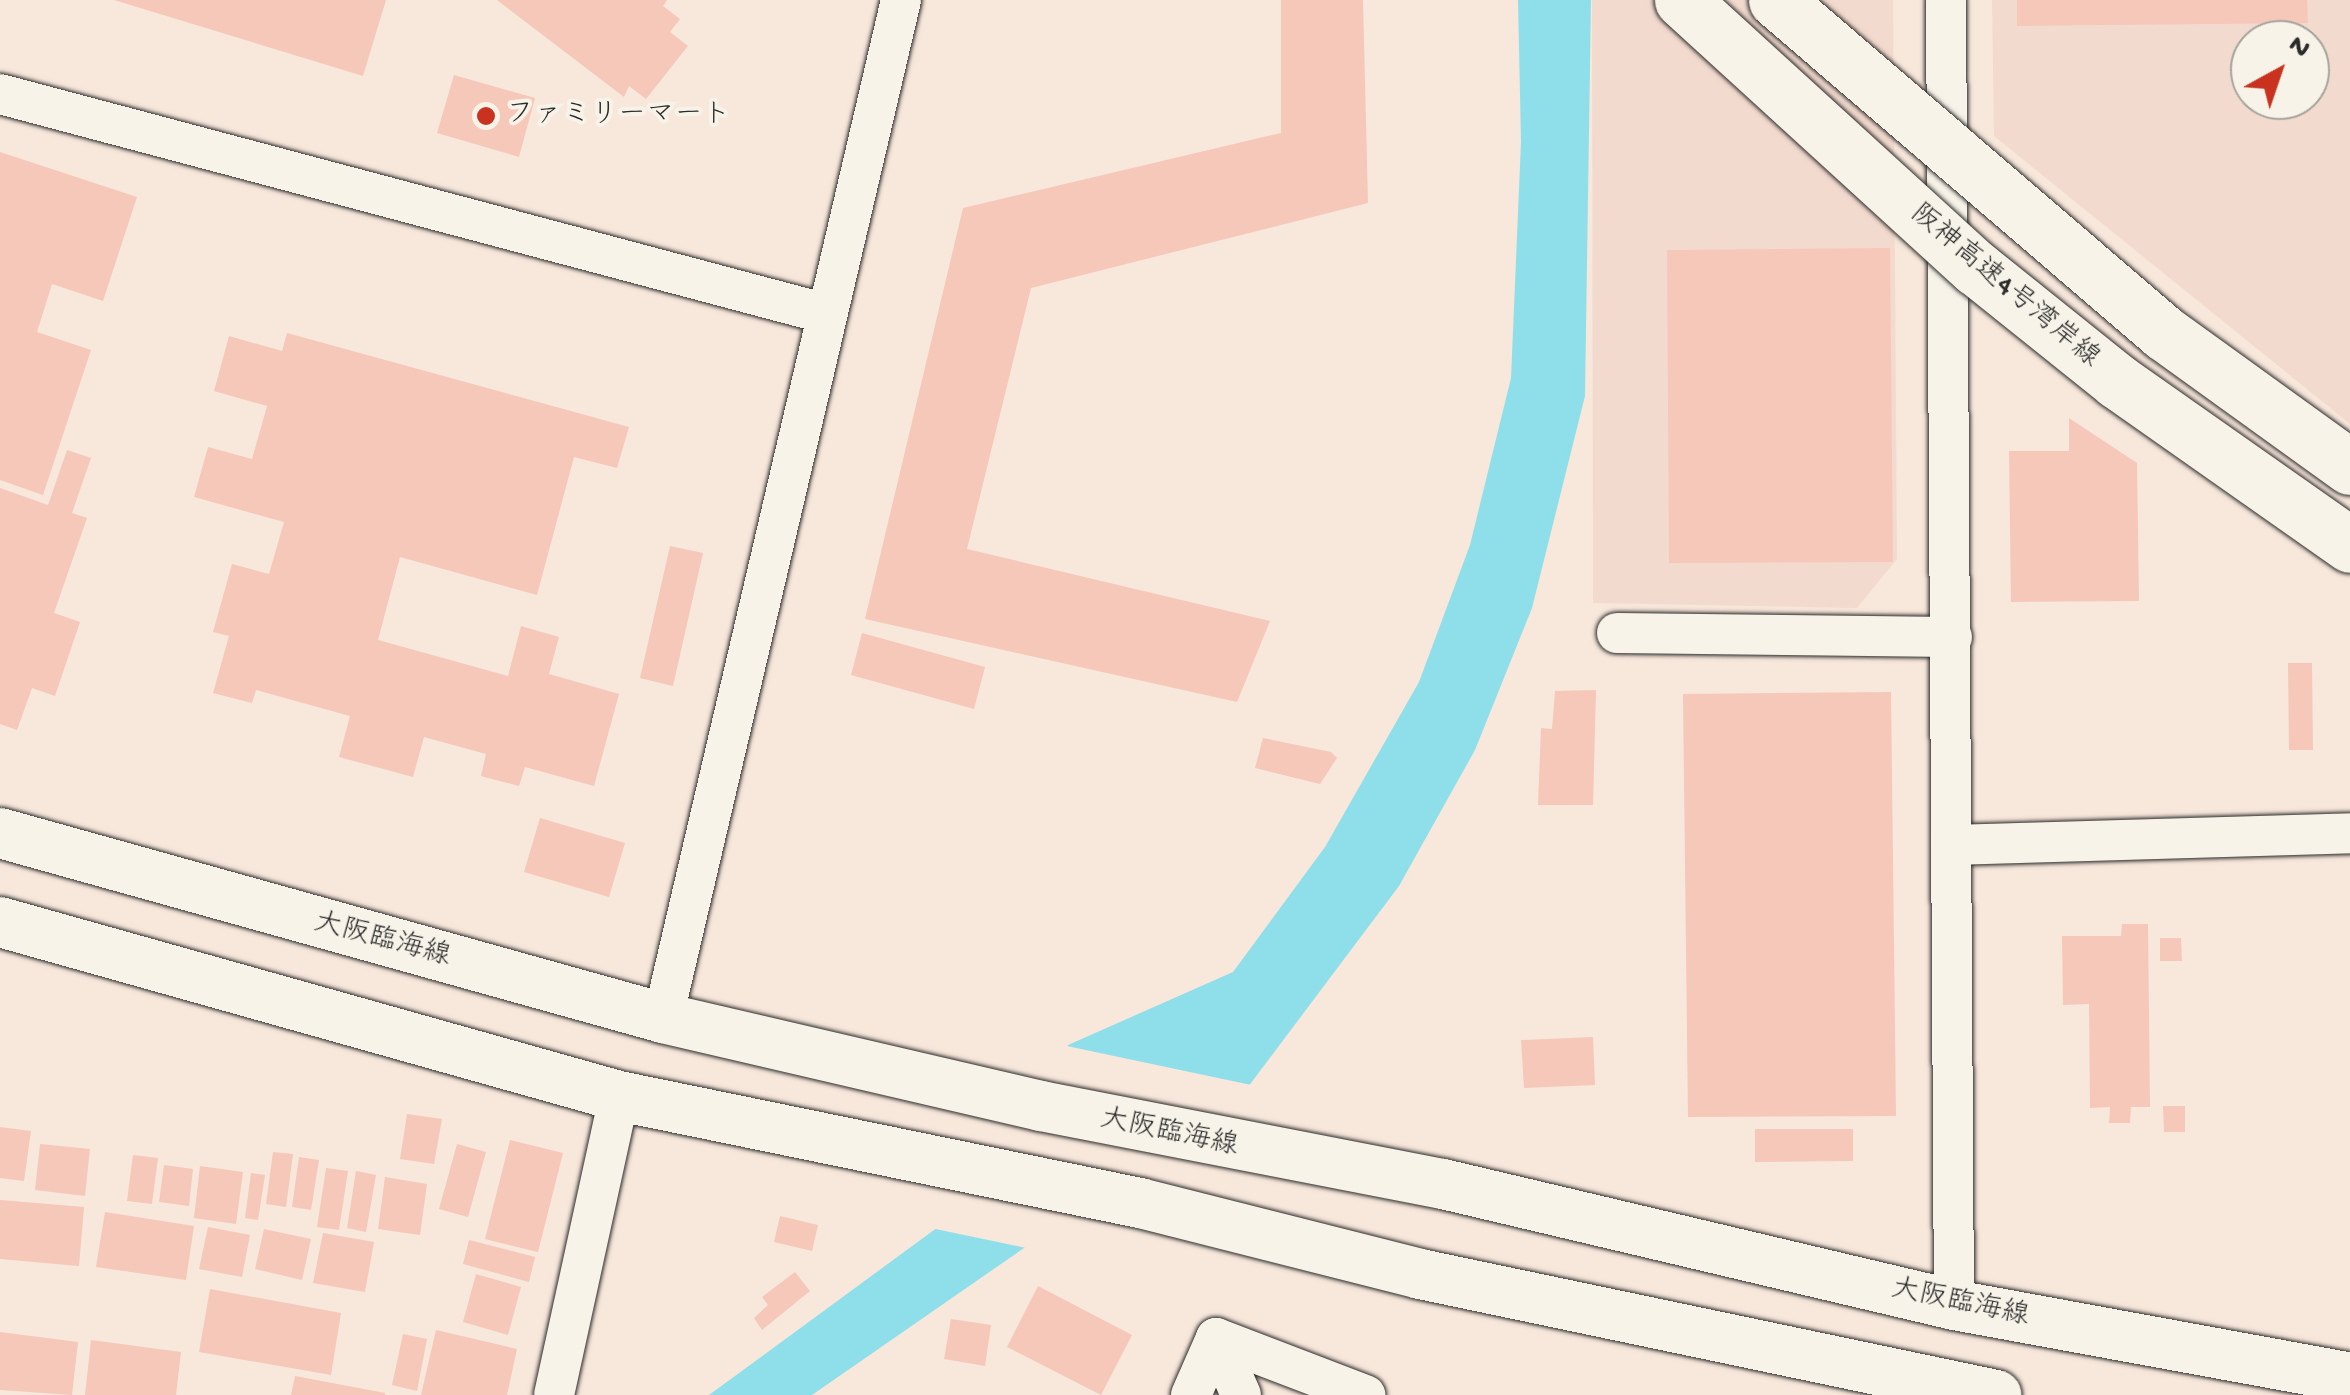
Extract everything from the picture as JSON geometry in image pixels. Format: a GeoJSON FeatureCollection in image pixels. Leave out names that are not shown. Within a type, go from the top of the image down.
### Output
{"type":"FeatureCollection","features":[{"type":"Feature","properties":{"kind":"highway","name":"阪神高速4号湾岸線"},"geometry":{"type":"LineString","coordinates":[[1682,0],[1976,268],[2117,382],[2350,546]]}},
{"type":"Feature","properties":{"kind":"highway"},"geometry":{"type":"LineString","coordinates":[[1776,0],[2164,333],[2350,467]]}},
{"type":"Feature","properties":{"kind":"main road","name":"大阪臨海線"},"geometry":{"type":"LineString","coordinates":[[0,834],[662,1018],[1041,1106],[1248,1151],[1442,1184],[1954,1305],[2350,1378]]}},
{"type":"Feature","properties":{"kind":"main road"},"geometry":{"type":"LineString","coordinates":[[0,922],[619,1096],[1140,1203],[1420,1274],[1996,1395]]}},
{"type":"Feature","properties":{"kind":"street"},"geometry":{"type":"LineString","coordinates":[[662,1018],[901,0]]}},
{"type":"Feature","properties":{"kind":"street"},"geometry":{"type":"LineString","coordinates":[[1946,0],[1954,1305]]}},
{"type":"Feature","properties":{"kind":"street"},"geometry":{"type":"LineString","coordinates":[[0,94],[827,314]]}},
{"type":"Feature","properties":{"kind":"street"},"geometry":{"type":"LineString","coordinates":[[1617,632],[1952,637]]}},
{"type":"Feature","properties":{"kind":"street"},"geometry":{"type":"LineString","coordinates":[[1954,845],[2350,833]]}},
{"type":"Feature","properties":{"kind":"street"},"geometry":{"type":"LineString","coordinates":[[554,1395],[619,1096]]}},
{"type":"Feature","properties":{"kind":"street"},"geometry":{"type":"LineString","coordinates":[[1191,1395],[1216,1338]]}},
{"type":"Feature","properties":{"kind":"street"},"geometry":{"type":"LineString","coordinates":[[1216,1338],[1241,1395]]}},
{"type":"Feature","properties":{"kind":"street"},"geometry":{"type":"LineString","coordinates":[[1216,1338],[1365,1395]]}},
{"type":"Feature","properties":{"kind":"shaded area"},"geometry":{"type":"Polygon","coordinates":[[[1592,0],[1893,0],[1897,559],[1857,608],[1593,603],[1592,0]]]}},
{"type":"Feature","properties":{"kind":"shaded area"},"geometry":{"type":"Polygon","coordinates":[[[1992,0],[2350,0],[2350,424],[1994,136],[1992,0]]]}},
{"type":"Feature","properties":{"kind":"water"},"geometry":{"type":"Polygon","coordinates":[[[1518,0],[1591,0],[1585,396],[1532,608],[1475,750],[1399,886],[1239,1099],[812,1395],[709,1395],[1039,1153],[1068,1045],[1233,972],[1325,847],[1419,682],[1470,545],[1511,378],[1521,142],[1518,0]]]}},
{"type":"Feature","properties":{"kind":"pier"},"geometry":{"type":"Polygon","coordinates":[[[1062,1045],[1256,1086],[1242,1103],[1031,1249],[926,1227],[1035,1150],[1062,1045]]]}},
{"type":"Feature","properties":{"kind":"building"},"geometry":{"type":"Polygon","coordinates":[[[114,0],[386,0],[363,76],[114,0]]]}},
{"type":"Feature","properties":{"kind":"building"},"geometry":{"type":"Polygon","coordinates":[[[497,0],[667,0],[663,6],[680,19],[670,32],[688,46],[646,99],[629,86],[624,97],[497,0]]]}},
{"type":"Feature","properties":{"kind":"building"},"geometry":{"type":"Polygon","coordinates":[[[1281,0],[1363,0],[1368,203],[1031,288],[967,549],[1270,621],[1237,702],[865,619],[963,208],[1281,133],[1281,0]]]}},
{"type":"Feature","properties":{"kind":"building"},"geometry":{"type":"Polygon","coordinates":[[[2017,0],[2307,0],[2308,20],[2017,26],[2017,0]]]}},
{"type":"Feature","properties":{"kind":"building","name":"ファミリーマート"},"geometry":{"type":"Polygon","coordinates":[[[454,75],[535,98],[519,157],[437,133],[454,75]]]}},
{"type":"Feature","properties":{"kind":"building"},"geometry":{"type":"Polygon","coordinates":[[[0,152],[137,197],[103,301],[52,284],[37,332],[91,350],[43,495],[0,480],[0,152]]]}},
{"type":"Feature","properties":{"kind":"building"},"geometry":{"type":"Polygon","coordinates":[[[1890,248],[1893,562],[1669,563],[1667,250],[1890,248]]]}},
{"type":"Feature","properties":{"kind":"building"},"geometry":{"type":"Polygon","coordinates":[[[287,333],[629,427],[617,468],[574,457],[537,595],[400,557],[378,640],[508,676],[521,626],[559,637],[549,674],[619,694],[594,786],[525,767],[519,786],[481,776],[486,754],[424,737],[413,777],[339,757],[350,716],[256,690],[252,703],[213,693],[229,636],[213,632],[232,564],[269,574],[284,522],[194,497],[208,447],[252,459],[267,406],[214,391],[229,336],[282,351],[287,333]]]}},
{"type":"Feature","properties":{"kind":"building"},"geometry":{"type":"Polygon","coordinates":[[[2069,418],[2137,463],[2139,601],[2011,602],[2009,451],[2069,451],[2069,418]]]}},
{"type":"Feature","properties":{"kind":"building"},"geometry":{"type":"Polygon","coordinates":[[[67,450],[91,458],[72,513],[87,518],[54,613],[80,622],[55,696],[32,688],[17,730],[0,724],[0,488],[48,505],[67,450]]]}},
{"type":"Feature","properties":{"kind":"building"},"geometry":{"type":"Polygon","coordinates":[[[670,546],[703,553],[673,686],[640,678],[670,546]]]}},
{"type":"Feature","properties":{"kind":"building"},"geometry":{"type":"Polygon","coordinates":[[[862,633],[985,667],[974,709],[851,675],[862,633]]]}},
{"type":"Feature","properties":{"kind":"building"},"geometry":{"type":"Polygon","coordinates":[[[2288,663],[2312,663],[2313,750],[2289,750],[2288,663]]]}},
{"type":"Feature","properties":{"kind":"building"},"geometry":{"type":"Polygon","coordinates":[[[1596,690],[1593,805],[1538,805],[1541,728],[1552,729],[1555,691],[1596,690]]]}},
{"type":"Feature","properties":{"kind":"building"},"geometry":{"type":"Polygon","coordinates":[[[1891,692],[1896,1116],[1688,1117],[1683,694],[1891,692]]]}},
{"type":"Feature","properties":{"kind":"building"},"geometry":{"type":"Polygon","coordinates":[[[1263,738],[1331,752],[1337,758],[1320,784],[1255,768],[1263,738]]]}},
{"type":"Feature","properties":{"kind":"building"},"geometry":{"type":"Polygon","coordinates":[[[540,818],[625,843],[609,897],[524,872],[540,818]]]}},
{"type":"Feature","properties":{"kind":"building"},"geometry":{"type":"Polygon","coordinates":[[[2122,924],[2148,924],[2150,1107],[2131,1107],[2130,1123],[2109,1123],[2110,1107],[2090,1108],[2089,1004],[2063,1005],[2062,936],[2121,936],[2122,924]]]}},
{"type":"Feature","properties":{"kind":"building"},"geometry":{"type":"Polygon","coordinates":[[[2160,938],[2181,938],[2182,961],[2160,961],[2160,938]]]}},
{"type":"Feature","properties":{"kind":"building"},"geometry":{"type":"Polygon","coordinates":[[[1593,1037],[1595,1085],[1524,1088],[1521,1040],[1593,1037]]]}},
{"type":"Feature","properties":{"kind":"building"},"geometry":{"type":"Polygon","coordinates":[[[2163,1106],[2185,1106],[2185,1132],[2164,1132],[2163,1106]]]}},
{"type":"Feature","properties":{"kind":"building"},"geometry":{"type":"Polygon","coordinates":[[[407,1114],[442,1119],[434,1164],[400,1159],[407,1114]]]}},
{"type":"Feature","properties":{"kind":"building"},"geometry":{"type":"Polygon","coordinates":[[[0,1127],[31,1131],[24,1181],[0,1178],[0,1127]]]}},
{"type":"Feature","properties":{"kind":"building"},"geometry":{"type":"Polygon","coordinates":[[[1755,1129],[1853,1129],[1853,1161],[1755,1162],[1755,1129]]]}},
{"type":"Feature","properties":{"kind":"building"},"geometry":{"type":"Polygon","coordinates":[[[510,1140],[563,1153],[538,1252],[485,1239],[510,1140]]]}},
{"type":"Feature","properties":{"kind":"building"},"geometry":{"type":"Polygon","coordinates":[[[40,1144],[90,1149],[85,1196],[35,1190],[40,1144]]]}},
{"type":"Feature","properties":{"kind":"building"},"geometry":{"type":"Polygon","coordinates":[[[457,1144],[486,1152],[468,1217],[439,1209],[457,1144]]]}},
{"type":"Feature","properties":{"kind":"building"},"geometry":{"type":"Polygon","coordinates":[[[273,1152],[293,1154],[286,1207],[266,1204],[273,1152]]]}},
{"type":"Feature","properties":{"kind":"building"},"geometry":{"type":"Polygon","coordinates":[[[133,1155],[158,1158],[152,1204],[127,1201],[133,1155]]]}},
{"type":"Feature","properties":{"kind":"building"},"geometry":{"type":"Polygon","coordinates":[[[299,1157],[319,1160],[311,1210],[292,1207],[299,1157]]]}},
{"type":"Feature","properties":{"kind":"building"},"geometry":{"type":"Polygon","coordinates":[[[164,1165],[193,1169],[189,1206],[159,1202],[164,1165]]]}},
{"type":"Feature","properties":{"kind":"building"},"geometry":{"type":"Polygon","coordinates":[[[200,1166],[243,1172],[236,1224],[194,1218],[200,1166]]]}},
{"type":"Feature","properties":{"kind":"building"},"geometry":{"type":"Polygon","coordinates":[[[326,1168],[348,1171],[339,1230],[317,1227],[326,1168]]]}},
{"type":"Feature","properties":{"kind":"building"},"geometry":{"type":"Polygon","coordinates":[[[356,1171],[376,1175],[366,1232],[347,1228],[356,1171]]]}},
{"type":"Feature","properties":{"kind":"building"},"geometry":{"type":"Polygon","coordinates":[[[251,1173],[265,1175],[258,1220],[245,1218],[251,1173]]]}},
{"type":"Feature","properties":{"kind":"building"},"geometry":{"type":"Polygon","coordinates":[[[385,1177],[427,1184],[420,1235],[378,1229],[385,1177]]]}},
{"type":"Feature","properties":{"kind":"building"},"geometry":{"type":"Polygon","coordinates":[[[0,1200],[84,1207],[79,1266],[0,1259],[0,1200]]]}},
{"type":"Feature","properties":{"kind":"building"},"geometry":{"type":"Polygon","coordinates":[[[105,1212],[194,1226],[186,1280],[96,1267],[105,1212]]]}},
{"type":"Feature","properties":{"kind":"building"},"geometry":{"type":"Polygon","coordinates":[[[780,1216],[818,1225],[812,1251],[774,1242],[780,1216]]]}},
{"type":"Feature","properties":{"kind":"building"},"geometry":{"type":"Polygon","coordinates":[[[208,1227],[250,1235],[242,1277],[199,1269],[208,1227]]]}},
{"type":"Feature","properties":{"kind":"building"},"geometry":{"type":"Polygon","coordinates":[[[264,1229],[311,1239],[302,1280],[255,1269],[264,1229]]]}},
{"type":"Feature","properties":{"kind":"building"},"geometry":{"type":"Polygon","coordinates":[[[323,1233],[374,1242],[365,1292],[313,1283],[323,1233]]]}},
{"type":"Feature","properties":{"kind":"building"},"geometry":{"type":"Polygon","coordinates":[[[469,1240],[535,1257],[529,1282],[463,1264],[469,1240]]]}},
{"type":"Feature","properties":{"kind":"building"},"geometry":{"type":"Polygon","coordinates":[[[795,1272],[810,1291],[762,1330],[754,1318],[768,1305],[762,1297],[795,1272]]]}},
{"type":"Feature","properties":{"kind":"building"},"geometry":{"type":"Polygon","coordinates":[[[476,1274],[521,1287],[508,1335],[463,1322],[476,1274]]]}},
{"type":"Feature","properties":{"kind":"building"},"geometry":{"type":"Polygon","coordinates":[[[1038,1286],[1132,1335],[1101,1395],[1007,1347],[1038,1286]]]}},
{"type":"Feature","properties":{"kind":"building"},"geometry":{"type":"Polygon","coordinates":[[[210,1289],[341,1313],[331,1375],[199,1352],[210,1289]]]}},
{"type":"Feature","properties":{"kind":"building"},"geometry":{"type":"Polygon","coordinates":[[[951,1319],[991,1325],[985,1366],[944,1359],[951,1319]]]}},
{"type":"Feature","properties":{"kind":"building"},"geometry":{"type":"Polygon","coordinates":[[[436,1330],[517,1349],[507,1395],[421,1395],[436,1330]]]}},
{"type":"Feature","properties":{"kind":"building"},"geometry":{"type":"Polygon","coordinates":[[[0,1332],[78,1342],[72,1395],[0,1390],[0,1332]]]}},
{"type":"Feature","properties":{"kind":"building"},"geometry":{"type":"Polygon","coordinates":[[[403,1334],[427,1339],[417,1391],[392,1385],[403,1334]]]}},
{"type":"Feature","properties":{"kind":"building"},"geometry":{"type":"Polygon","coordinates":[[[91,1340],[181,1352],[176,1395],[85,1395],[91,1340]]]}},
{"type":"Feature","properties":{"kind":"building"},"geometry":{"type":"Polygon","coordinates":[[[295,1376],[385,1393],[385,1395],[291,1395],[295,1376]]]}},
{"type":"Feature","properties":{"kind":"place","name":"ファミリーマート"},"geometry":{"type":"Point","coordinates":[486,116]}}]}
